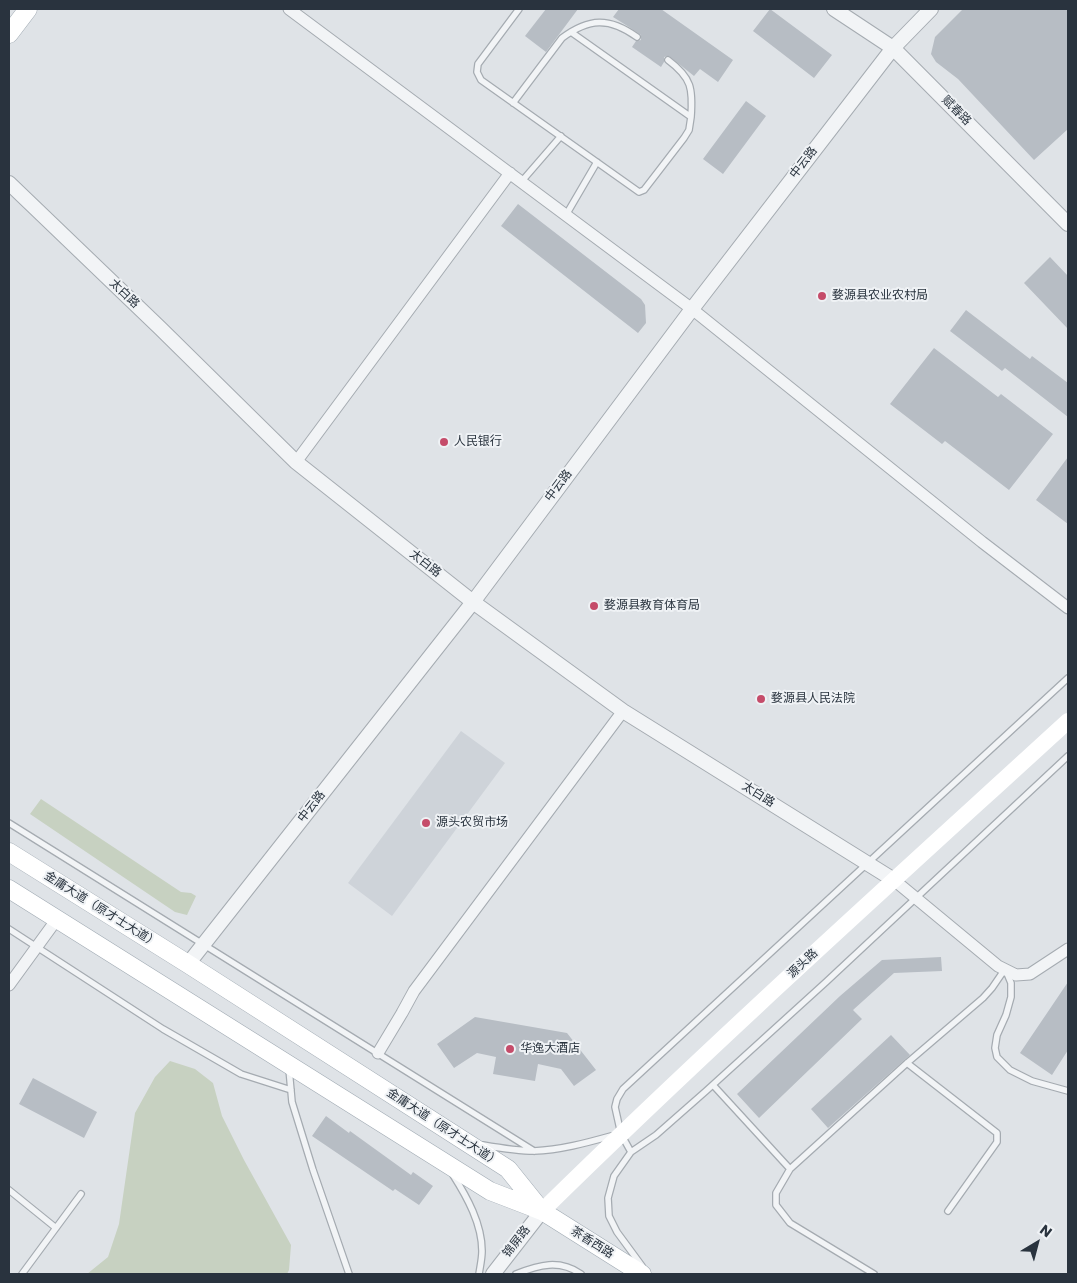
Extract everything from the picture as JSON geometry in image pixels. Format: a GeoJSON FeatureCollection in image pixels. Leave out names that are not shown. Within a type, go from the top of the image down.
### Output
{"type":"FeatureCollection","features":[{"type":"Feature","properties":{"kind":"main road"},"geometry":{"type":"LineString","coordinates":[[9,34],[28,9]]}},
{"type":"Feature","properties":{"kind":"main road","name":"源头路"},"geometry":{"type":"LineString","coordinates":[[542,1211],[621,1134],[1068,721]]}},
{"type":"Feature","properties":{"kind":"main road","name":"金庸大道（原才士大道）"},"geometry":{"type":"LineString","coordinates":[[9,852],[508,1169],[542,1211]]}},
{"type":"Feature","properties":{"kind":"main road"},"geometry":{"type":"LineString","coordinates":[[9,889],[490,1191],[542,1211]]}},
{"type":"Feature","properties":{"kind":"main road","name":"茶香西路"},"geometry":{"type":"LineString","coordinates":[[542,1211],[642,1274]]}},
{"type":"Feature","properties":{"kind":"street"},"geometry":{"type":"LineString","coordinates":[[289,9],[692,309],[982,542],[1068,608]]}},
{"type":"Feature","properties":{"kind":"street","name":"赋春路"},"geometry":{"type":"LineString","coordinates":[[834,9],[892,48],[1068,224]]}},
{"type":"Feature","properties":{"kind":"street","name":"中云路"},"geometry":{"type":"LineString","coordinates":[[188,964],[473,602],[692,309],[892,48],[931,9]]}},
{"type":"Feature","properties":{"kind":"street"},"geometry":{"type":"LineString","coordinates":[[296,462],[510,173]]}},
{"type":"Feature","properties":{"kind":"street","name":"太白路"},"geometry":{"type":"LineString","coordinates":[[9,183],[296,462],[473,602],[624,711],[894,880]]}},
{"type":"Feature","properties":{"kind":"street"},"geometry":{"type":"LineString","coordinates":[[378,1053],[414,991],[624,711]]}},
{"type":"Feature","properties":{"kind":"street"},"geometry":{"type":"LineString","coordinates":[[894,880],[998,966],[1016,975],[1030,974],[1068,949]]}},
{"type":"Feature","properties":{"kind":"street"},"geometry":{"type":"LineString","coordinates":[[9,984],[57,918]]}},
{"type":"Feature","properties":{"kind":"street","name":"锦屏路"},"geometry":{"type":"LineString","coordinates":[[493,1274],[542,1211]]}},
{"type":"Feature","properties":{"kind":"lane"},"geometry":{"type":"LineString","coordinates":[[519,9],[478,64],[477,72],[481,80],[639,192],[644,190],[689,130],[692,94],[690,84],[682,72],[668,60]]}},
{"type":"Feature","properties":{"kind":"lane"},"geometry":{"type":"LineString","coordinates":[[513,103],[562,38],[571,32],[588,24],[601,22],[617,25],[637,37]]}},
{"type":"Feature","properties":{"kind":"lane"},"geometry":{"type":"LineString","coordinates":[[571,32],[691,117]]}},
{"type":"Feature","properties":{"kind":"lane"},"geometry":{"type":"LineString","coordinates":[[522,181],[560,136]]}},
{"type":"Feature","properties":{"kind":"lane"},"geometry":{"type":"LineString","coordinates":[[566,215],[597,162]]}},
{"type":"Feature","properties":{"kind":"lane"},"geometry":{"type":"LineString","coordinates":[[631,1152],[621,1134],[615,1108],[617,1099],[624,1089],[1068,678]]}},
{"type":"Feature","properties":{"kind":"lane"},"geometry":{"type":"LineString","coordinates":[[647,1274],[617,1232],[609,1216],[608,1198],[614,1176],[631,1152],[656,1135],[713,1085],[917,898],[1068,756]]}},
{"type":"Feature","properties":{"kind":"lane"},"geometry":{"type":"LineString","coordinates":[[9,823],[534,1151]]}},
{"type":"Feature","properties":{"kind":"lane"},"geometry":{"type":"LineString","coordinates":[[9,930],[163,1029],[241,1074],[291,1090]]}},
{"type":"Feature","properties":{"kind":"lane"},"geometry":{"type":"LineString","coordinates":[[874,1274],[790,1223],[776,1205],[776,1193],[790,1169],[907,1063],[983,998],[1005,970],[1011,983],[1011,997],[995,1048],[998,1057],[1010,1070],[1032,1081],[1068,1091]]}},
{"type":"Feature","properties":{"kind":"lane"},"geometry":{"type":"LineString","coordinates":[[907,1063],[996,1133],[997,1142],[948,1211]]}},
{"type":"Feature","properties":{"kind":"lane"},"geometry":{"type":"LineString","coordinates":[[288,1064],[292,1102],[349,1274]]}},
{"type":"Feature","properties":{"kind":"lane"},"geometry":{"type":"LineString","coordinates":[[713,1085],[790,1169]]}},
{"type":"Feature","properties":{"kind":"lane"},"geometry":{"type":"LineString","coordinates":[[466,1142],[504,1149],[534,1151],[580,1145],[621,1134]]}},
{"type":"Feature","properties":{"kind":"lane"},"geometry":{"type":"LineString","coordinates":[[447,1164],[465,1193],[481,1237],[482,1252],[479,1274]]}},
{"type":"Feature","properties":{"kind":"lane"},"geometry":{"type":"LineString","coordinates":[[9,1190],[56,1228]]}},
{"type":"Feature","properties":{"kind":"lane"},"geometry":{"type":"LineString","coordinates":[[22,1274],[81,1194]]}},
{"type":"Feature","properties":{"kind":"lane"},"geometry":{"type":"LineString","coordinates":[[516,1274],[537,1266],[556,1264],[581,1274]]}},
{"type":"Feature","properties":{"kind":"shaded area","name":"源头农贸市场"},"geometry":{"type":"Polygon","coordinates":[[[461,731],[505,763],[392,916],[348,883],[461,731]]]}},
{"type":"Feature","properties":{"kind":"green space"},"geometry":{"type":"Polygon","coordinates":[[[41,799],[181,892],[191,893],[196,896],[187,915],[175,912],[30,814],[41,799]]]}},
{"type":"Feature","properties":{"kind":"green space"},"geometry":{"type":"Polygon","coordinates":[[[170,1061],[195,1069],[213,1083],[222,1116],[291,1245],[287,1274],[87,1274],[108,1257],[119,1224],[135,1113],[155,1077],[170,1061]]]}},
{"type":"Feature","properties":{"kind":"building"},"geometry":{"type":"Polygon","coordinates":[[[546,9],[578,9],[546,52],[525,36],[546,9]]]}},
{"type":"Feature","properties":{"kind":"building"},"geometry":{"type":"Polygon","coordinates":[[[619,9],[661,9],[733,60],[718,82],[700,69],[694,76],[669,56],[664,57],[661,67],[632,47],[636,41],[641,40],[641,35],[613,17],[619,9]]]}},
{"type":"Feature","properties":{"kind":"building"},"geometry":{"type":"Polygon","coordinates":[[[770,9],[832,55],[814,78],[753,31],[770,9]]]}},
{"type":"Feature","properties":{"kind":"building"},"geometry":{"type":"Polygon","coordinates":[[[963,9],[1068,9],[1068,129],[1034,160],[958,79],[936,62],[931,54],[935,37],[963,9]]]}},
{"type":"Feature","properties":{"kind":"building"},"geometry":{"type":"Polygon","coordinates":[[[746,101],[766,116],[723,174],[703,159],[746,101]]]}},
{"type":"Feature","properties":{"kind":"building"},"geometry":{"type":"Polygon","coordinates":[[[518,204],[641,299],[645,305],[646,323],[638,333],[501,226],[518,204]]]}},
{"type":"Feature","properties":{"kind":"building"},"geometry":{"type":"Polygon","coordinates":[[[1050,257],[1068,276],[1068,329],[1024,283],[1050,257]]]}},
{"type":"Feature","properties":{"kind":"building"},"geometry":{"type":"Polygon","coordinates":[[[966,310],[1030,359],[1032,356],[1068,383],[1068,417],[1005,368],[1002,371],[950,331],[966,310]]]}},
{"type":"Feature","properties":{"kind":"building"},"geometry":{"type":"Polygon","coordinates":[[[934,348],[998,397],[1001,394],[1053,434],[1009,490],[945,441],[942,444],[890,404],[934,348]]]}},
{"type":"Feature","properties":{"kind":"building"},"geometry":{"type":"Polygon","coordinates":[[[1068,457],[1068,524],[1036,500],[1068,457]]]}},
{"type":"Feature","properties":{"kind":"building"},"geometry":{"type":"Polygon","coordinates":[[[941,957],[942,971],[894,973],[853,1010],[862,1019],[759,1118],[737,1094],[840,996],[882,960],[941,957]]]}},
{"type":"Feature","properties":{"kind":"building"},"geometry":{"type":"Polygon","coordinates":[[[1068,982],[1068,1050],[1052,1075],[1020,1053],[1068,982]]]}},
{"type":"Feature","properties":{"kind":"building","name":"华逸大酒店"},"geometry":{"type":"Polygon","coordinates":[[[475,1017],[567,1033],[596,1070],[574,1086],[561,1069],[538,1064],[535,1081],[493,1074],[496,1057],[477,1053],[454,1068],[437,1044],[475,1017]]]}},
{"type":"Feature","properties":{"kind":"building"},"geometry":{"type":"Polygon","coordinates":[[[891,1035],[910,1055],[828,1128],[811,1109],[891,1035]]]}},
{"type":"Feature","properties":{"kind":"building"},"geometry":{"type":"Polygon","coordinates":[[[33,1078],[97,1112],[84,1138],[19,1104],[33,1078]]]}},
{"type":"Feature","properties":{"kind":"building"},"geometry":{"type":"Polygon","coordinates":[[[326,1116],[411,1175],[413,1172],[433,1186],[419,1205],[395,1189],[393,1191],[312,1136],[326,1116]]]}},
{"type":"Feature","properties":{"kind":"place","name":"婺源县农业农村局"},"geometry":{"type":"Point","coordinates":[822,296]}},
{"type":"Feature","properties":{"kind":"place","name":"人民银行"},"geometry":{"type":"Point","coordinates":[444,442]}},
{"type":"Feature","properties":{"kind":"place","name":"婺源县教育体育局"},"geometry":{"type":"Point","coordinates":[594,606]}},
{"type":"Feature","properties":{"kind":"place","name":"婺源县人民法院"},"geometry":{"type":"Point","coordinates":[761,699]}},
{"type":"Feature","properties":{"kind":"place","name":"源头农贸市场"},"geometry":{"type":"Point","coordinates":[426,823]}},
{"type":"Feature","properties":{"kind":"place","name":"华逸大酒店"},"geometry":{"type":"Point","coordinates":[510,1049]}}]}
